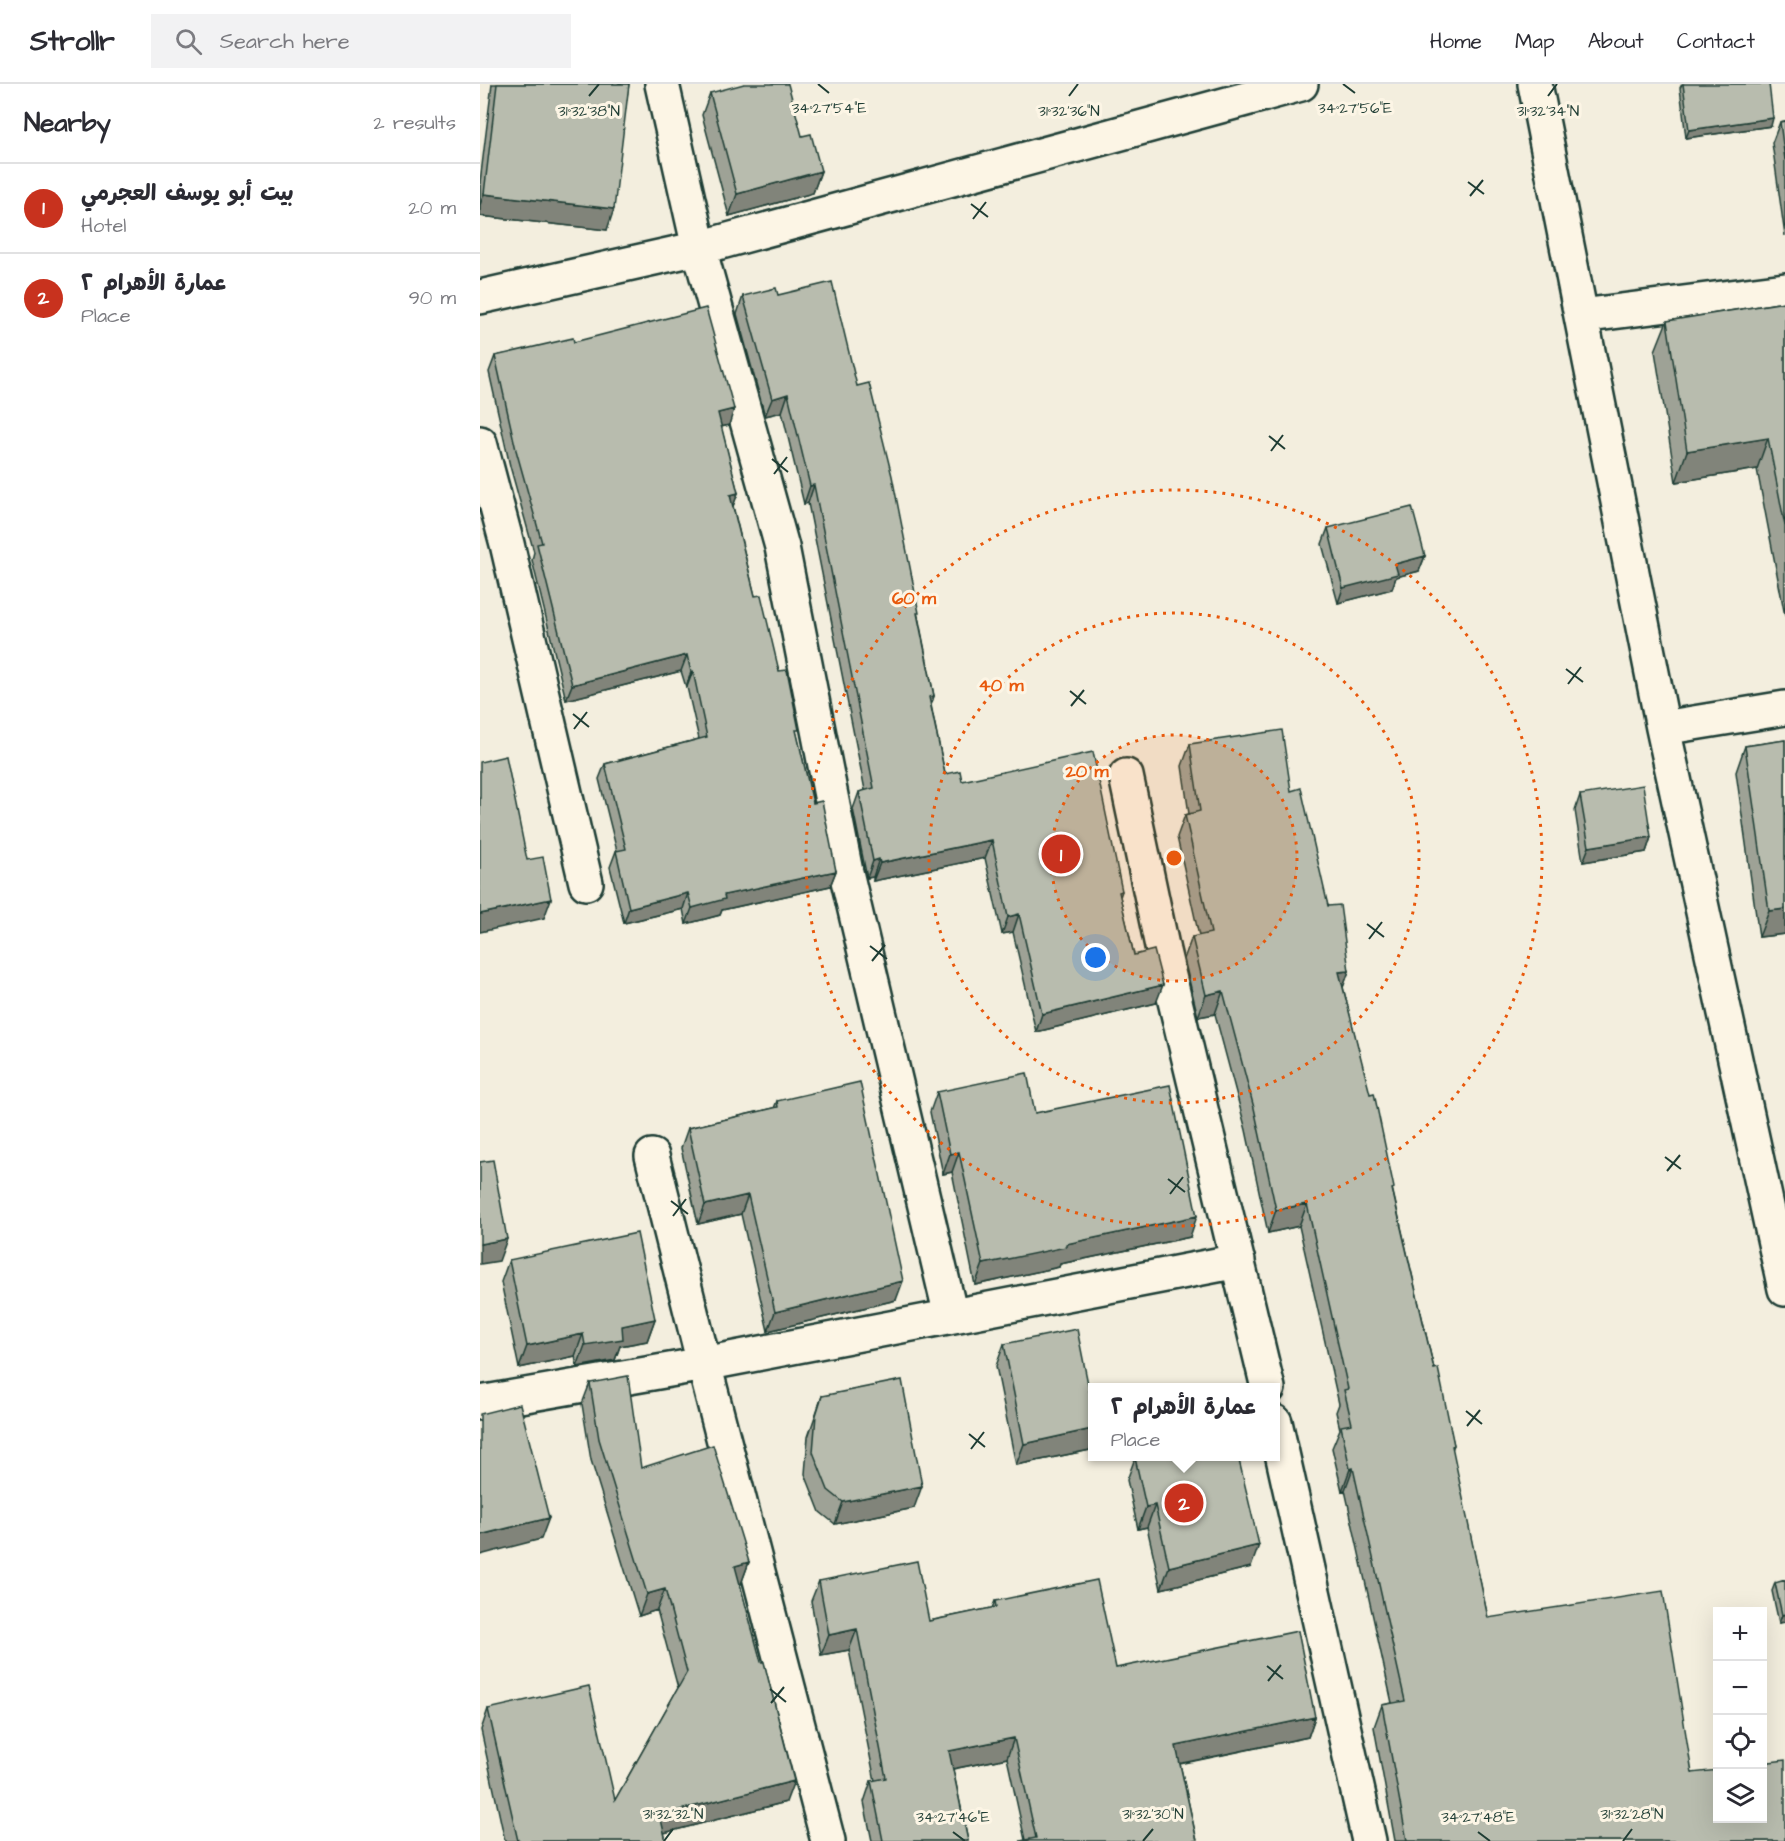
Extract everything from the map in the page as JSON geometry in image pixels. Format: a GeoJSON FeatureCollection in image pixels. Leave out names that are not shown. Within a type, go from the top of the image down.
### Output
{"type":"FeatureCollection","features":[{"type":"Feature","properties":{"kind":"street"},"geometry":{"type":"LineString","coordinates":[[662,84],[699,248],[782,548],[846,872],[951,1316]]}},
{"type":"Feature","properties":{"kind":"street"},"geometry":{"type":"LineString","coordinates":[[480,297],[699,248],[1301,84]]}},
{"type":"Feature","properties":{"kind":"street"},"geometry":{"type":"LineString","coordinates":[[1535,84],[1663,728],[1785,1289]]}},
{"type":"Feature","properties":{"kind":"street"},"geometry":{"type":"LineString","coordinates":[[1581,316],[1785,290]]}},
{"type":"Feature","properties":{"kind":"street"},"geometry":{"type":"LineString","coordinates":[[480,443],[510,556],[586,883]]}},
{"type":"Feature","properties":{"kind":"street"},"geometry":{"type":"LineString","coordinates":[[1663,728],[1785,708]]}},
{"type":"Feature","properties":{"kind":"street"},"geometry":{"type":"LineString","coordinates":[[1126,776],[1163,951],[1267,1383]]}},
{"type":"Feature","properties":{"kind":"street"},"geometry":{"type":"LineString","coordinates":[[652,1156],[828,1841]]}},
{"type":"Feature","properties":{"kind":"street"},"geometry":{"type":"LineString","coordinates":[[480,1403],[704,1364],[1238,1261]]}},
{"type":"Feature","properties":{"kind":"street"},"geometry":{"type":"LineString","coordinates":[[1280,1444],[1369,1841]]}},
{"type":"Feature","properties":{"kind":"building"},"geometry":{"type":"Polygon","coordinates":[[[497,84],[629,84],[614,209],[484,194],[497,84]]]}},
{"type":"Feature","properties":{"kind":"building"},"geometry":{"type":"Polygon","coordinates":[[[744,84],[788,84],[802,136],[811,134],[821,171],[737,194],[710,93],[744,84]]]}},
{"type":"Feature","properties":{"kind":"building"},"geometry":{"type":"Polygon","coordinates":[[[1683,84],[1769,84],[1773,118],[1689,130],[1683,84]]]}},
{"type":"Feature","properties":{"kind":"building"},"geometry":{"type":"Polygon","coordinates":[[[1785,121],[1785,160],[1780,122],[1785,121]]]}},
{"type":"Feature","properties":{"kind":"building"},"geometry":{"type":"Polygon","coordinates":[[[832,282],[857,386],[869,383],[892,476],[934,696],[929,697],[945,774],[960,771],[962,781],[1093,752],[1122,891],[1119,892],[1134,955],[1154,950],[1163,985],[1042,1014],[1019,914],[1008,917],[992,840],[880,863],[879,859],[873,861],[859,792],[874,788],[814,485],[810,486],[788,394],[772,399],[743,296],[776,288],[778,295],[832,282]]]}},
{"type":"Feature","properties":{"kind":"building"},"geometry":{"type":"Polygon","coordinates":[[[1785,302],[1785,526],[1768,438],[1687,451],[1667,321],[1785,302]]]}},
{"type":"Feature","properties":{"kind":"building"},"geometry":{"type":"Polygon","coordinates":[[[706,308],[734,409],[718,413],[738,493],[730,495],[755,596],[761,595],[779,671],[787,670],[799,730],[796,730],[813,803],[822,801],[836,871],[724,895],[725,899],[692,908],[688,893],[629,908],[616,851],[626,849],[605,764],[707,737],[693,671],[691,672],[687,655],[572,685],[537,544],[542,543],[516,450],[495,356],[573,338],[574,342],[706,308]]]}},
{"type":"Feature","properties":{"kind":"building"},"geometry":{"type":"Polygon","coordinates":[[[1412,507],[1425,556],[1395,564],[1398,574],[1343,588],[1328,528],[1412,507]]]}},
{"type":"Feature","properties":{"kind":"building"},"geometry":{"type":"Polygon","coordinates":[[[1282,730],[1291,791],[1301,788],[1328,906],[1340,905],[1349,971],[1339,972],[1370,1094],[1374,1093],[1394,1188],[1392,1189],[1434,1369],[1438,1368],[1488,1618],[1663,1591],[1692,1773],[1713,1771],[1713,1823],[1767,1823],[1767,1762],[1785,1760],[1785,1841],[1407,1841],[1382,1705],[1405,1701],[1353,1468],[1350,1469],[1341,1426],[1352,1424],[1344,1390],[1348,1389],[1307,1204],[1276,1210],[1254,1108],[1223,991],[1206,995],[1192,937],[1211,933],[1185,815],[1200,811],[1190,744],[1282,730]]]}},
{"type":"Feature","properties":{"kind":"building"},"geometry":{"type":"Polygon","coordinates":[[[1785,740],[1785,909],[1769,911],[1745,746],[1785,740]]]}},
{"type":"Feature","properties":{"kind":"building"},"geometry":{"type":"Polygon","coordinates":[[[506,756],[527,860],[543,857],[551,899],[480,914],[480,762],[506,756]]]}},
{"type":"Feature","properties":{"kind":"building"},"geometry":{"type":"Polygon","coordinates":[[[1643,785],[1651,837],[1589,847],[1580,795],[1643,785]]]}},
{"type":"Feature","properties":{"kind":"building"},"geometry":{"type":"Polygon","coordinates":[[[1027,1073],[1035,1113],[1170,1085],[1197,1216],[983,1264],[959,1152],[950,1154],[937,1092],[1027,1073]]]}},
{"type":"Feature","properties":{"kind":"building"},"geometry":{"type":"Polygon","coordinates":[[[860,1082],[903,1281],[775,1312],[748,1195],[705,1205],[688,1128],[778,1107],[777,1101],[860,1082]]]}},
{"type":"Feature","properties":{"kind":"building"},"geometry":{"type":"Polygon","coordinates":[[[493,1160],[507,1239],[480,1244],[480,1162],[493,1160]]]}},
{"type":"Feature","properties":{"kind":"building"},"geometry":{"type":"Polygon","coordinates":[[[637,1233],[655,1319],[622,1326],[623,1339],[585,1345],[583,1334],[527,1346],[509,1260],[637,1233]]]}},
{"type":"Feature","properties":{"kind":"building"},"geometry":{"type":"Polygon","coordinates":[[[1077,1329],[1088,1384],[1088,1430],[1024,1444],[1004,1344],[1077,1329]]]}},
{"type":"Feature","properties":{"kind":"building"},"geometry":{"type":"Polygon","coordinates":[[[628,1376],[641,1468],[713,1445],[749,1562],[735,1566],[761,1662],[764,1662],[794,1781],[660,1815],[666,1841],[518,1841],[488,1709],[589,1686],[615,1800],[687,1672],[665,1589],[647,1594],[599,1439],[590,1383],[628,1376]]]}},
{"type":"Feature","properties":{"kind":"building"},"geometry":{"type":"Polygon","coordinates":[[[902,1380],[922,1486],[843,1502],[828,1490],[813,1452],[816,1415],[822,1396],[902,1380]]]}},
{"type":"Feature","properties":{"kind":"building"},"geometry":{"type":"Polygon","coordinates":[[[520,1404],[549,1518],[480,1535],[480,1414],[520,1404]]]}},
{"type":"Feature","properties":{"kind":"building"},"geometry":{"type":"Polygon","coordinates":[[[1136,1461],[1239,1461],[1259,1545],[1169,1567],[1155,1505],[1146,1507],[1136,1461]]]}},
{"type":"Feature","properties":{"kind":"building"},"geometry":{"type":"Polygon","coordinates":[[[917,1561],[929,1621],[996,1607],[995,1601],[1097,1580],[1116,1668],[1298,1631],[1315,1717],[1176,1746],[1197,1841],[1020,1841],[1036,1838],[1014,1738],[949,1751],[968,1841],[883,1841],[871,1781],[886,1778],[857,1629],[829,1635],[819,1581],[917,1561]]]}},
{"type":"Feature","properties":{"kind":"building"},"geometry":{"type":"Polygon","coordinates":[[[1785,1580],[1785,1614],[1782,1615],[1775,1583],[1785,1580]]]}},
{"type":"Feature","properties":{"kind":"place","name":"بيت أبو يوسف العجرمي"},"geometry":{"type":"Point","coordinates":[1061,854]}},
{"type":"Feature","properties":{"kind":"place","name":"عمارة الأهرام ٢"},"geometry":{"type":"Point","coordinates":[1184,1503]}}]}
